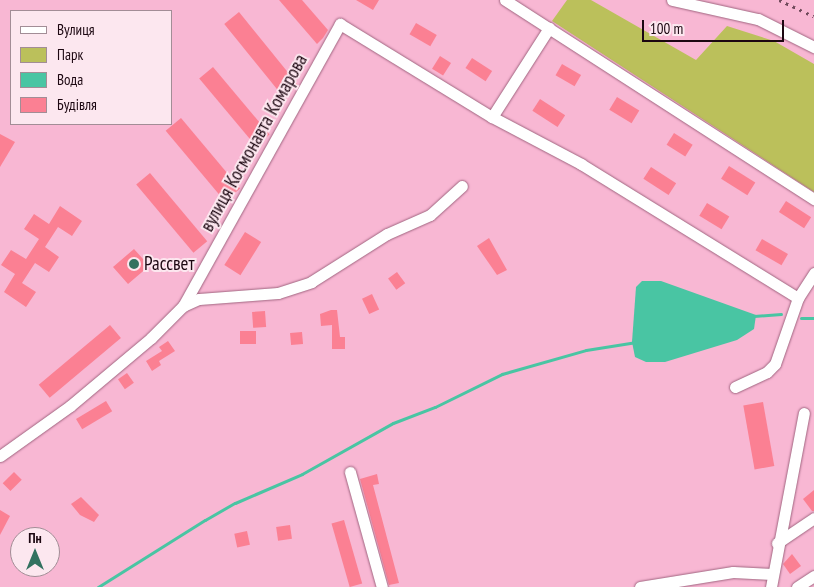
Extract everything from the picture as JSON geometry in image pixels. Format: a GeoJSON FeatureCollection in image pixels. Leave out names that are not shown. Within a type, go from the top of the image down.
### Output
{"type":"FeatureCollection","features":[{"type":"Feature","properties":{"kind":"street"},"geometry":{"type":"LineString","coordinates":[[505,0],[814,199]]}},
{"type":"Feature","properties":{"kind":"street"},"geometry":{"type":"LineString","coordinates":[[672,0],[758,19],[814,47]]}},
{"type":"Feature","properties":{"kind":"street","name":"вулиця Космонавта Комарова"},"geometry":{"type":"LineString","coordinates":[[0,456],[70,406],[151,338],[183,306],[340,24],[492,117]]}},
{"type":"Feature","properties":{"kind":"street"},"geometry":{"type":"LineString","coordinates":[[549,28],[492,117],[581,164],[798,298]]}},
{"type":"Feature","properties":{"kind":"street","name":"вулиця Космонавта Комарова"},"geometry":{"type":"LineString","coordinates":[[183,306],[199,299],[278,293],[311,282],[387,234],[430,216],[462,186]]}},
{"type":"Feature","properties":{"kind":"street"},"geometry":{"type":"LineString","coordinates":[[735,387],[767,372],[775,364],[798,298],[814,273]]}},
{"type":"Feature","properties":{"kind":"street"},"geometry":{"type":"LineString","coordinates":[[771,587],[777,543],[804,413]]}},
{"type":"Feature","properties":{"kind":"street"},"geometry":{"type":"LineString","coordinates":[[350,472],[382,587]]}},
{"type":"Feature","properties":{"kind":"street"},"geometry":{"type":"LineString","coordinates":[[777,543],[814,518]]}},
{"type":"Feature","properties":{"kind":"street"},"geometry":{"type":"LineString","coordinates":[[640,587],[733,572],[772,574]]}},
{"type":"Feature","properties":{"kind":"street"},"geometry":{"type":"LineString","coordinates":[[798,587],[814,576]]}},
{"type":"Feature","properties":{"kind":"green space"},"geometry":{"type":"Polygon","coordinates":[[[567,0],[591,0],[696,60],[727,26],[774,41],[814,64],[814,192],[552,21],[567,0]]]}},
{"type":"Feature","properties":{"kind":"water"},"geometry":{"type":"Polygon","coordinates":[[[642,281],[661,281],[756,315],[754,329],[737,340],[665,362],[646,362],[635,357],[632,342],[636,287],[642,281]]]}},
{"type":"Feature","properties":{"kind":"building"},"geometry":{"type":"Polygon","coordinates":[[[279,0],[302,0],[328,30],[317,44],[279,0]]]}},
{"type":"Feature","properties":{"kind":"building"},"geometry":{"type":"Polygon","coordinates":[[[356,0],[379,0],[373,10],[356,0]]]}},
{"type":"Feature","properties":{"kind":"building"},"geometry":{"type":"Polygon","coordinates":[[[239,12],[298,85],[283,97],[224,24],[239,12]]]}},
{"type":"Feature","properties":{"kind":"building"},"geometry":{"type":"Polygon","coordinates":[[[416,23],[437,35],[430,46],[410,34],[416,23]]]}},
{"type":"Feature","properties":{"kind":"building"},"geometry":{"type":"Polygon","coordinates":[[[440,56],[451,63],[443,76],[432,69],[440,56]]]}},
{"type":"Feature","properties":{"kind":"building"},"geometry":{"type":"Polygon","coordinates":[[[472,58],[492,71],[486,81],[465,68],[472,58]]]}},
{"type":"Feature","properties":{"kind":"building"},"geometry":{"type":"Polygon","coordinates":[[[562,64],[581,75],[575,86],[556,75],[562,64]]]}},
{"type":"Feature","properties":{"kind":"building"},"geometry":{"type":"Polygon","coordinates":[[[213,67],[270,134],[256,146],[199,79],[213,67]]]}},
{"type":"Feature","properties":{"kind":"building"},"geometry":{"type":"Polygon","coordinates":[[[617,97],[639,110],[632,123],[609,110],[617,97]]]}},
{"type":"Feature","properties":{"kind":"building"},"geometry":{"type":"Polygon","coordinates":[[[540,99],[565,115],[558,127],[532,111],[540,99]]]}},
{"type":"Feature","properties":{"kind":"building"},"geometry":{"type":"Polygon","coordinates":[[[181,118],[240,188],[225,201],[166,131],[181,118]]]}},
{"type":"Feature","properties":{"kind":"building"},"geometry":{"type":"Polygon","coordinates":[[[674,133],[693,145],[685,157],[667,145],[674,133]]]}},
{"type":"Feature","properties":{"kind":"building"},"geometry":{"type":"Polygon","coordinates":[[[0,134],[15,142],[0,167],[0,134]]]}},
{"type":"Feature","properties":{"kind":"building"},"geometry":{"type":"Polygon","coordinates":[[[729,166],[755,182],[747,195],[721,179],[729,166]]]}},
{"type":"Feature","properties":{"kind":"building"},"geometry":{"type":"Polygon","coordinates":[[[651,167],[676,183],[669,195],[643,179],[651,167]]]}},
{"type":"Feature","properties":{"kind":"building"},"geometry":{"type":"Polygon","coordinates":[[[150,173],[207,241],[193,253],[136,185],[150,173]]]}},
{"type":"Feature","properties":{"kind":"building"},"geometry":{"type":"Polygon","coordinates":[[[786,201],[811,217],[804,228],[779,212],[786,201]]]}},
{"type":"Feature","properties":{"kind":"building"},"geometry":{"type":"Polygon","coordinates":[[[707,203],[729,216],[722,229],[699,216],[707,203]]]}},
{"type":"Feature","properties":{"kind":"building"},"geometry":{"type":"Polygon","coordinates":[[[60,206],[82,221],[72,236],[58,227],[45,247],[59,257],[49,272],[35,263],[22,283],[36,292],[26,307],[4,292],[15,274],[1,265],[11,250],[26,259],[39,239],[24,229],[34,214],[49,224],[60,206]]]}},
{"type":"Feature","properties":{"kind":"building"},"geometry":{"type":"Polygon","coordinates":[[[245,232],[261,242],[240,275],[224,265],[245,232]]]}},
{"type":"Feature","properties":{"kind":"building"},"geometry":{"type":"Polygon","coordinates":[[[489,238],[507,270],[497,275],[477,246],[489,238]]]}},
{"type":"Feature","properties":{"kind":"building"},"geometry":{"type":"Polygon","coordinates":[[[762,239],[788,254],[781,265],[756,250],[762,239]]]}},
{"type":"Feature","properties":{"kind":"building","name":"Рассвет"},"geometry":{"type":"Polygon","coordinates":[[[134,249],[143,259],[149,254],[155,261],[128,284],[113,267],[134,249]]]}},
{"type":"Feature","properties":{"kind":"building"},"geometry":{"type":"Polygon","coordinates":[[[397,272],[405,283],[396,290],[388,278],[397,272]]]}},
{"type":"Feature","properties":{"kind":"building"},"geometry":{"type":"Polygon","coordinates":[[[372,294],[379,309],[369,314],[362,299],[372,294]]]}},
{"type":"Feature","properties":{"kind":"building"},"geometry":{"type":"Polygon","coordinates":[[[337,310],[340,337],[345,337],[345,349],[332,349],[332,325],[321,326],[320,314],[337,310]]]}},
{"type":"Feature","properties":{"kind":"building"},"geometry":{"type":"Polygon","coordinates":[[[265,311],[266,327],[253,328],[252,312],[265,311]]]}},
{"type":"Feature","properties":{"kind":"building"},"geometry":{"type":"Polygon","coordinates":[[[110,325],[121,338],[50,398],[39,385],[110,325]]]}},
{"type":"Feature","properties":{"kind":"building"},"geometry":{"type":"Polygon","coordinates":[[[240,331],[256,331],[256,344],[240,344],[240,331]]]}},
{"type":"Feature","properties":{"kind":"building"},"geometry":{"type":"Polygon","coordinates":[[[302,332],[303,344],[291,345],[290,333],[302,332]]]}},
{"type":"Feature","properties":{"kind":"building"},"geometry":{"type":"Polygon","coordinates":[[[168,341],[175,351],[159,361],[161,365],[152,371],[146,361],[162,351],[159,347],[168,341]]]}},
{"type":"Feature","properties":{"kind":"building"},"geometry":{"type":"Polygon","coordinates":[[[127,373],[134,383],[125,389],[118,379],[127,373]]]}},
{"type":"Feature","properties":{"kind":"building"},"geometry":{"type":"Polygon","coordinates":[[[106,401],[112,411],[82,429],[76,419],[106,401]]]}},
{"type":"Feature","properties":{"kind":"building"},"geometry":{"type":"Polygon","coordinates":[[[763,402],[774,466],[755,469],[743,405],[763,402]]]}},
{"type":"Feature","properties":{"kind":"building"},"geometry":{"type":"Polygon","coordinates":[[[14,472],[22,480],[10,491],[3,483],[14,472]]]}},
{"type":"Feature","properties":{"kind":"building"},"geometry":{"type":"Polygon","coordinates":[[[377,474],[379,484],[373,485],[399,583],[389,585],[360,479],[377,474]]]}},
{"type":"Feature","properties":{"kind":"building"},"geometry":{"type":"Polygon","coordinates":[[[814,490],[814,511],[812,511],[803,499],[814,490]]]}},
{"type":"Feature","properties":{"kind":"building"},"geometry":{"type":"Polygon","coordinates":[[[81,497],[99,515],[94,522],[80,515],[71,504],[81,497]]]}},
{"type":"Feature","properties":{"kind":"building"},"geometry":{"type":"Polygon","coordinates":[[[0,510],[10,516],[0,535],[0,510]]]}},
{"type":"Feature","properties":{"kind":"building"},"geometry":{"type":"Polygon","coordinates":[[[344,520],[362,583],[350,587],[332,524],[344,520]]]}},
{"type":"Feature","properties":{"kind":"building"},"geometry":{"type":"Polygon","coordinates":[[[290,525],[292,539],[278,541],[276,527],[290,525]]]}},
{"type":"Feature","properties":{"kind":"building"},"geometry":{"type":"Polygon","coordinates":[[[247,531],[250,545],[237,547],[234,534],[247,531]]]}},
{"type":"Feature","properties":{"kind":"building"},"geometry":{"type":"Polygon","coordinates":[[[792,554],[801,566],[790,574],[783,564],[792,554]]]}},
{"type":"Feature","properties":{"kind":"waterway"},"geometry":{"type":"LineString","coordinates":[[754,316],[781,314]]}},
{"type":"Feature","properties":{"kind":"waterway"},"geometry":{"type":"LineString","coordinates":[[801,318],[814,318]]}},
{"type":"Feature","properties":{"kind":"waterway"},"geometry":{"type":"LineString","coordinates":[[98,587],[235,503],[302,474],[393,423],[435,407],[502,374],[586,350],[636,342]]}},
{"type":"Feature","properties":{"kind":"railway"},"geometry":{"type":"LineString","coordinates":[[779,0],[814,16]]}},
{"type":"Feature","properties":{"kind":"place","name":"Рассвет"},"geometry":{"type":"Point","coordinates":[134,264]}}]}
